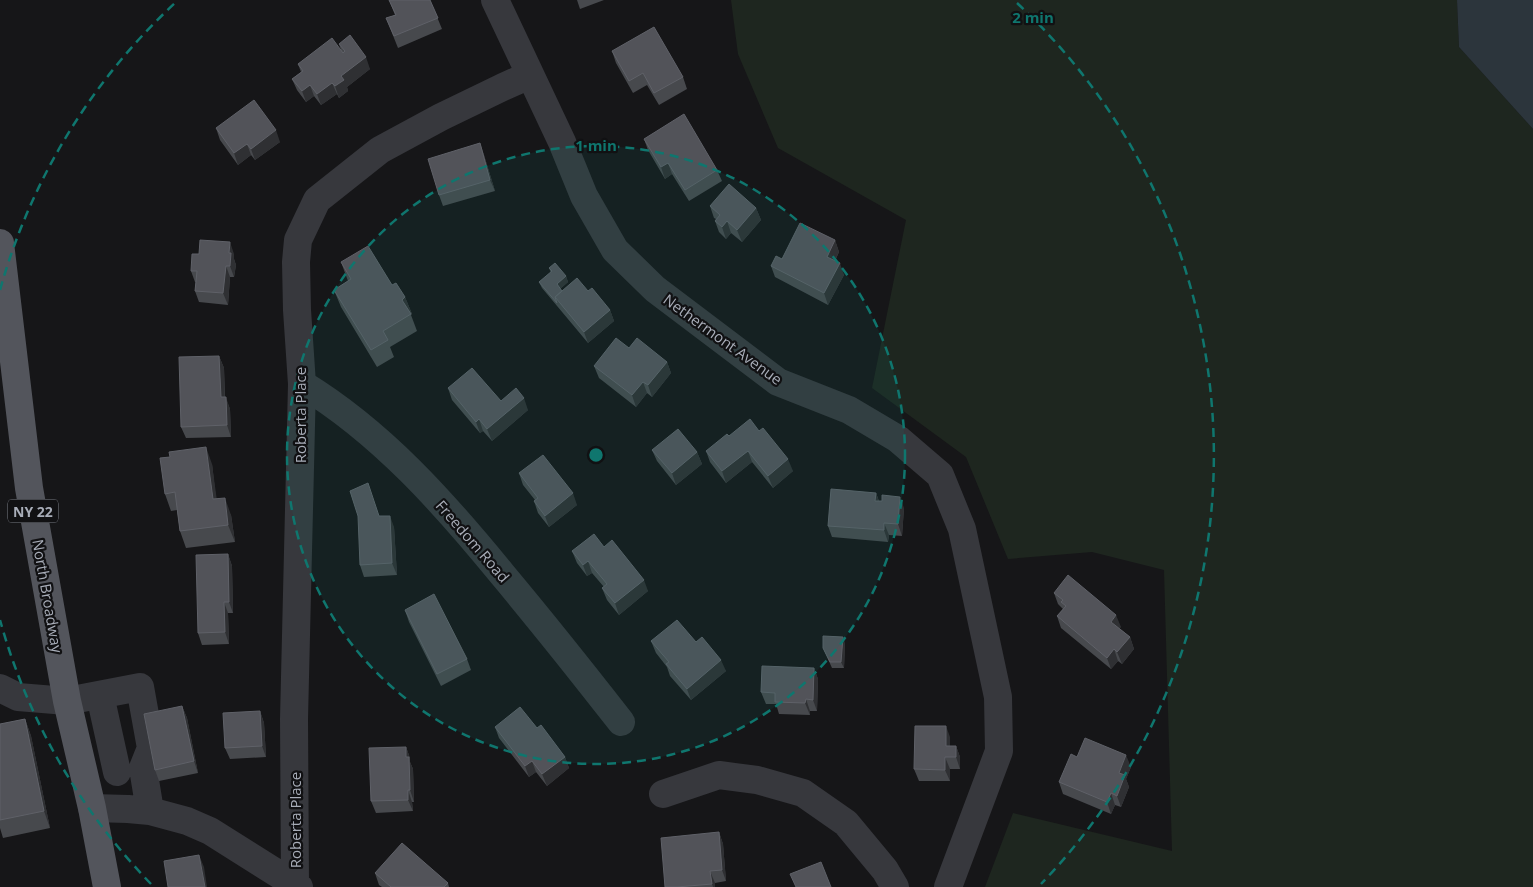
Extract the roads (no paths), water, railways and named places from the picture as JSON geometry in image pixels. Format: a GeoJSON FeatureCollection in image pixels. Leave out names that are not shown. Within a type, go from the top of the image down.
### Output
{"type":"FeatureCollection","features":[{"type":"Feature","properties":{"kind":"main road","name":"North Broadway"},"geometry":{"type":"LineString","coordinates":[[0,243],[29,488],[66,700],[92,808],[107,887]]}},
{"type":"Feature","properties":{"kind":"street","name":"Nethermont Avenue"},"geometry":{"type":"LineString","coordinates":[[495,0],[562,142],[588,204],[615,250],[654,289],[778,382],[849,410],[898,439],[940,475],[962,529],[998,697],[999,751],[948,887]]}},
{"type":"Feature","properties":{"kind":"street","name":"Roberta Place"},"geometry":{"type":"LineString","coordinates":[[297,885],[294,719],[302,384],[296,262],[298,240],[317,200],[380,150],[503,86],[530,75]]}},
{"type":"Feature","properties":{"kind":"street","name":"Freedom Road"},"geometry":{"type":"LineString","coordinates":[[302,384],[329,400],[397,457],[464,527],[549,630],[621,722]]}},
{"type":"Feature","properties":{"kind":"street"},"geometry":{"type":"LineString","coordinates":[[0,688],[18,697],[66,700],[140,688],[151,748],[143,768],[150,811]]}},
{"type":"Feature","properties":{"kind":"street"},"geometry":{"type":"LineString","coordinates":[[100,695],[117,772]]}},
{"type":"Feature","properties":{"kind":"street"},"geometry":{"type":"LineString","coordinates":[[84,777],[143,768]]}},
{"type":"Feature","properties":{"kind":"street"},"geometry":{"type":"LineString","coordinates":[[663,794],[693,782],[719,775],[757,780],[803,793],[846,824],[885,870],[895,887]]}},
{"type":"Feature","properties":{"kind":"street"},"geometry":{"type":"LineString","coordinates":[[92,808],[128,808],[150,811],[187,821],[210,831],[297,885]]}}]}
